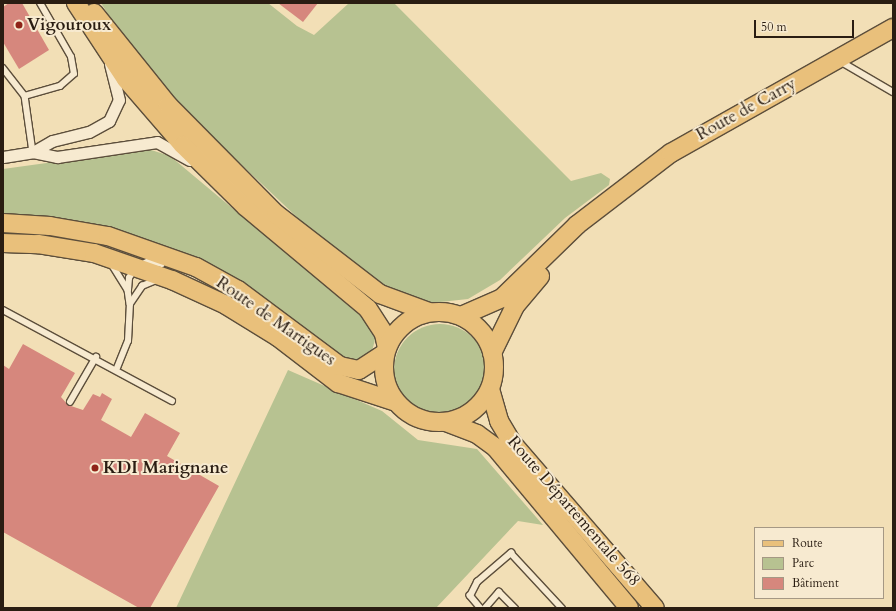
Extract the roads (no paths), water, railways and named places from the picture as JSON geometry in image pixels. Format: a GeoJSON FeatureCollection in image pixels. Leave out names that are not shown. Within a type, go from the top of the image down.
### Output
{"type":"FeatureCollection","features":[{"type":"Feature","properties":{"kind":"main road"},"geometry":{"type":"LineString","coordinates":[[76,3],[100,42],[154,113],[223,186],[368,309],[384,334],[387,387],[396,402],[416,418],[446,422],[472,412],[490,389],[494,371],[492,353],[479,330],[461,316],[429,312],[380,294],[276,214],[168,105],[87,3]]}},
{"type":"Feature","properties":{"kind":"main road","name":"Route de Carry"},"geometry":{"type":"LineString","coordinates":[[461,316],[502,298],[577,225],[606,202],[706,130],[893,28]]}},
{"type":"Feature","properties":{"kind":"main road","name":"Route de Carry"},"geometry":{"type":"LineString","coordinates":[[492,353],[515,306],[606,202]]}},
{"type":"Feature","properties":{"kind":"main road","name":"Route de Martigues"},"geometry":{"type":"LineString","coordinates":[[3,223],[50,226],[108,236],[196,267],[238,290],[340,366],[359,370],[386,351]]}},
{"type":"Feature","properties":{"kind":"main road","name":"Route de Martigues"},"geometry":{"type":"LineString","coordinates":[[3,243],[38,244],[94,253],[137,268],[171,274],[259,325],[338,384],[396,402]]}},
{"type":"Feature","properties":{"kind":"main road"},"geometry":{"type":"LineString","coordinates":[[386,351],[403,325],[429,312]]}},
{"type":"Feature","properties":{"kind":"main road","name":"Route Départementale 568"},"geometry":{"type":"LineString","coordinates":[[490,389],[499,422],[512,443],[587,526],[656,608]]}},
{"type":"Feature","properties":{"kind":"main road","name":"Route Départementale 568"},"geometry":{"type":"LineString","coordinates":[[446,422],[477,434],[495,447],[546,505],[628,608]]}},
{"type":"Feature","properties":{"kind":"street"},"geometry":{"type":"LineString","coordinates":[[3,157],[33,152],[52,141],[101,127],[115,113],[117,88],[100,42]]}},
{"type":"Feature","properties":{"kind":"street"},"geometry":{"type":"LineString","coordinates":[[33,152],[57,157],[157,142],[169,146],[223,186]]}},
{"type":"Feature","properties":{"kind":"lane"},"geometry":{"type":"LineString","coordinates":[[25,96],[60,86],[74,74],[71,57],[40,3]]}},
{"type":"Feature","properties":{"kind":"lane"},"geometry":{"type":"LineString","coordinates":[[837,59],[893,92]]}},
{"type":"Feature","properties":{"kind":"lane"},"geometry":{"type":"LineString","coordinates":[[3,68],[25,96],[33,152]]}},
{"type":"Feature","properties":{"kind":"lane"},"geometry":{"type":"LineString","coordinates":[[94,253],[115,268],[128,290]]}},
{"type":"Feature","properties":{"kind":"lane"},"geometry":{"type":"LineString","coordinates":[[117,368],[128,341],[130,304],[128,290],[129,278],[137,268]]}},
{"type":"Feature","properties":{"kind":"lane"},"geometry":{"type":"LineString","coordinates":[[130,304],[136,291],[148,282],[171,274]]}},
{"type":"Feature","properties":{"kind":"lane"},"geometry":{"type":"LineString","coordinates":[[200,278],[238,290]]}},
{"type":"Feature","properties":{"kind":"lane"},"geometry":{"type":"LineString","coordinates":[[3,310],[117,368],[172,401]]}},
{"type":"Feature","properties":{"kind":"lane"},"geometry":{"type":"LineString","coordinates":[[70,402],[96,357]]}},
{"type":"Feature","properties":{"kind":"lane"},"geometry":{"type":"LineString","coordinates":[[546,505],[619,608]]}},
{"type":"Feature","properties":{"kind":"lane"},"geometry":{"type":"LineString","coordinates":[[587,526],[644,608]]}},
{"type":"Feature","properties":{"kind":"lane"},"geometry":{"type":"LineString","coordinates":[[480,608],[470,596],[477,582],[511,553],[562,608]]}},
{"type":"Feature","properties":{"kind":"lane"},"geometry":{"type":"LineString","coordinates":[[485,608],[499,592],[515,608]]}},
{"type":"Feature","properties":{"kind":"place","name":"Vigouroux"},"geometry":{"type":"Point","coordinates":[19,25]}},
{"type":"Feature","properties":{"kind":"place","name":"KDI Marignane"},"geometry":{"type":"Point","coordinates":[95,468]}}]}
